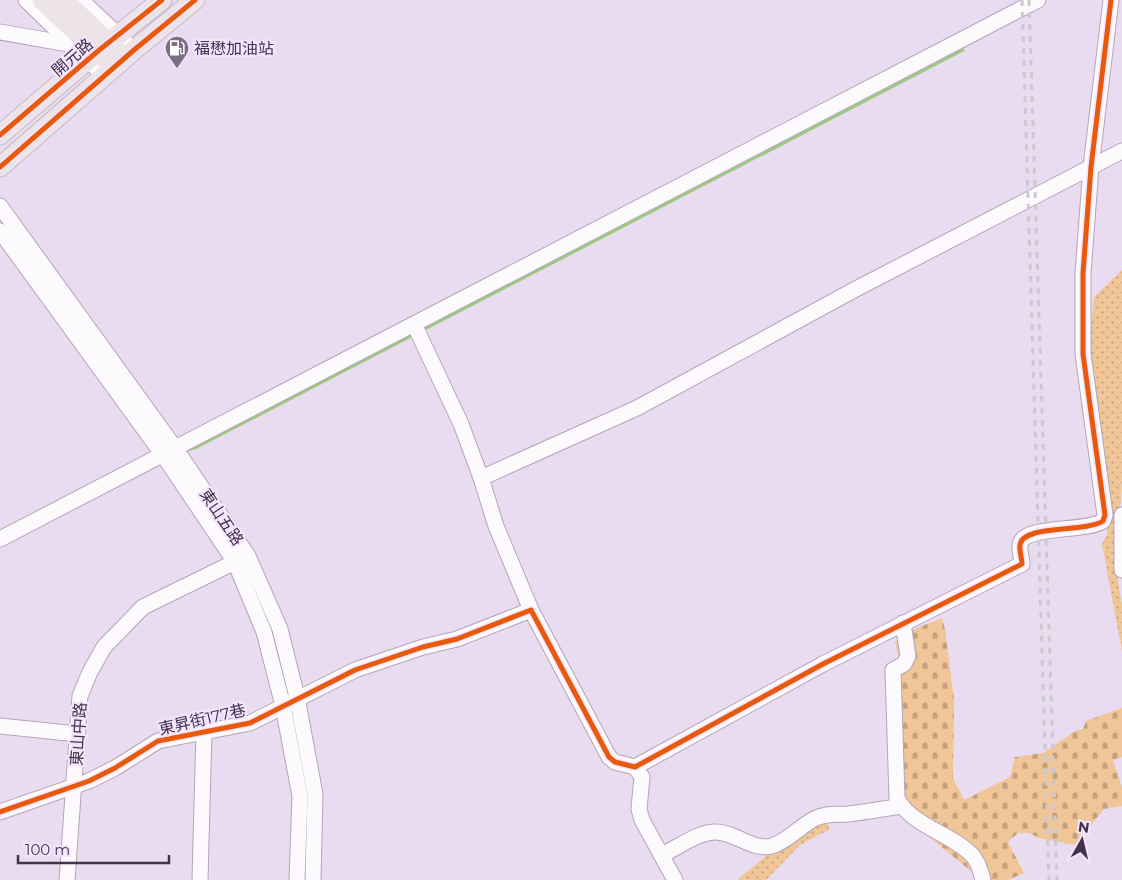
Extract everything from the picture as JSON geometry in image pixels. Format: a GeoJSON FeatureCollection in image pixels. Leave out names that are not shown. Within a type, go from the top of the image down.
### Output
{"type":"FeatureCollection","features":[{"type":"Feature","properties":{"kind":"main road"},"geometry":{"type":"LineString","coordinates":[[42,0],[79,32],[103,47],[119,63]]}},
{"type":"Feature","properties":{"kind":"main road"},"geometry":{"type":"LineString","coordinates":[[64,0],[79,32]]}},
{"type":"Feature","properties":{"kind":"main road","name":"開元路"},"geometry":{"type":"LineString","coordinates":[[0,135],[103,47],[162,0]]}},
{"type":"Feature","properties":{"kind":"main road"},"geometry":{"type":"LineString","coordinates":[[0,167],[119,63],[195,0]]}},
{"type":"Feature","properties":{"kind":"street"},"geometry":{"type":"LineString","coordinates":[[26,0],[79,32]]}},
{"type":"Feature","properties":{"kind":"street"},"geometry":{"type":"LineString","coordinates":[[81,0],[103,47],[119,63]]}},
{"type":"Feature","properties":{"kind":"street"},"geometry":{"type":"LineString","coordinates":[[0,539],[169,451],[417,330],[1038,0]]}},
{"type":"Feature","properties":{"kind":"street"},"geometry":{"type":"LineString","coordinates":[[635,767],[903,623],[1022,564],[1020,545],[1025,536],[1032,532],[1066,530],[1096,525],[1103,521],[1105,515],[1083,354],[1083,273],[1091,167],[1111,0]]}},
{"type":"Feature","properties":{"kind":"street"},"geometry":{"type":"LineString","coordinates":[[0,32],[79,32]]}},
{"type":"Feature","properties":{"kind":"street"},"geometry":{"type":"LineString","coordinates":[[482,478],[637,408],[854,290],[1122,151]]}},
{"type":"Feature","properties":{"kind":"street","name":"東山五路"},"geometry":{"type":"LineString","coordinates":[[0,206],[242,559],[280,629],[297,697],[315,794],[313,880]]}},
{"type":"Feature","properties":{"kind":"street","name":"東山五路"},"geometry":{"type":"LineString","coordinates":[[0,232],[169,451]]}},
{"type":"Feature","properties":{"kind":"street"},"geometry":{"type":"LineString","coordinates":[[417,330],[460,424],[482,478],[496,526],[531,610],[609,757],[614,762],[635,767],[642,777],[640,814],[675,880]]}},
{"type":"Feature","properties":{"kind":"street"},"geometry":{"type":"LineString","coordinates":[[1122,515],[1122,570]]}},
{"type":"Feature","properties":{"kind":"street","name":"東山五路"},"geometry":{"type":"LineString","coordinates":[[242,559],[264,632],[283,706],[300,796],[297,880]]}},
{"type":"Feature","properties":{"kind":"street","name":"東山中路"},"geometry":{"type":"LineString","coordinates":[[67,880],[80,696],[90,672],[104,647],[143,607],[242,559]]}},
{"type":"Feature","properties":{"kind":"street","name":"東昇街177巷"},"geometry":{"type":"LineString","coordinates":[[0,812],[115,768],[158,741],[250,723],[297,697],[355,670],[423,647],[457,639],[531,610]]}},
{"type":"Feature","properties":{"kind":"street"},"geometry":{"type":"LineString","coordinates":[[903,623],[908,656],[904,664],[893,670],[897,798],[901,806],[972,855],[983,880]]}},
{"type":"Feature","properties":{"kind":"street"},"geometry":{"type":"LineString","coordinates":[[0,726],[77,734]]}},
{"type":"Feature","properties":{"kind":"street","name":"東昇街177巷"},"geometry":{"type":"LineString","coordinates":[[200,880],[204,731]]}},
{"type":"Feature","properties":{"kind":"street"},"geometry":{"type":"LineString","coordinates":[[661,855],[703,834],[714,832],[728,834],[762,847],[773,846],[787,839],[814,819],[830,814],[845,814],[901,806]]}},
{"type":"Feature","properties":{"kind":"green space"},"geometry":{"type":"Polygon","coordinates":[[[1122,270],[1122,482],[1116,569],[1122,606],[1122,651],[1102,544],[1107,535],[1108,510],[1089,351],[1094,297],[1122,270]]]}},
{"type":"Feature","properties":{"kind":"green space"},"geometry":{"type":"Polygon","coordinates":[[[942,618],[954,699],[953,778],[964,800],[1010,777],[1015,757],[1043,753],[1075,731],[1083,729],[1086,721],[1122,708],[1122,757],[1113,760],[1122,788],[1122,806],[1104,809],[1075,845],[1039,838],[1029,833],[1018,833],[1008,842],[1024,873],[1008,880],[982,880],[913,824],[902,804],[891,680],[901,669],[895,642],[912,630],[942,618]]]}},
{"type":"Feature","properties":{"kind":"green space"},"geometry":{"type":"Polygon","coordinates":[[[820,811],[830,829],[800,845],[766,880],[737,880],[820,811]]]}},
{"type":"Feature","properties":{"kind":"waterway"},"geometry":{"type":"LineString","coordinates":[[421,331],[963,50]]}},
{"type":"Feature","properties":{"kind":"waterway"},"geometry":{"type":"LineString","coordinates":[[187,450],[197,447],[413,335]]}},
{"type":"Feature","properties":{"kind":"railway"},"geometry":{"type":"LineString","coordinates":[[1022,0],[1049,880]]}},
{"type":"Feature","properties":{"kind":"railway"},"geometry":{"type":"LineString","coordinates":[[1029,0],[1057,880]]}},
{"type":"Feature","properties":{"kind":"cycle path"},"geometry":{"type":"LineString","coordinates":[[0,135],[98,51],[162,0]]}},
{"type":"Feature","properties":{"kind":"cycle path"},"geometry":{"type":"LineString","coordinates":[[0,167],[134,50],[195,0]]}},
{"type":"Feature","properties":{"kind":"cycle path"},"geometry":{"type":"LineString","coordinates":[[0,812],[89,781],[115,768],[158,741],[250,723],[355,670],[423,647],[457,639],[531,610],[609,757],[615,762],[635,767],[823,664],[1022,564],[1020,545],[1024,538],[1043,531],[1082,527],[1103,521],[1105,515],[1083,354],[1083,273],[1091,167],[1111,0]]}},
{"type":"Feature","properties":{"kind":"place","name":"福懋加油站"},"geometry":{"type":"Point","coordinates":[177,69]}}]}
